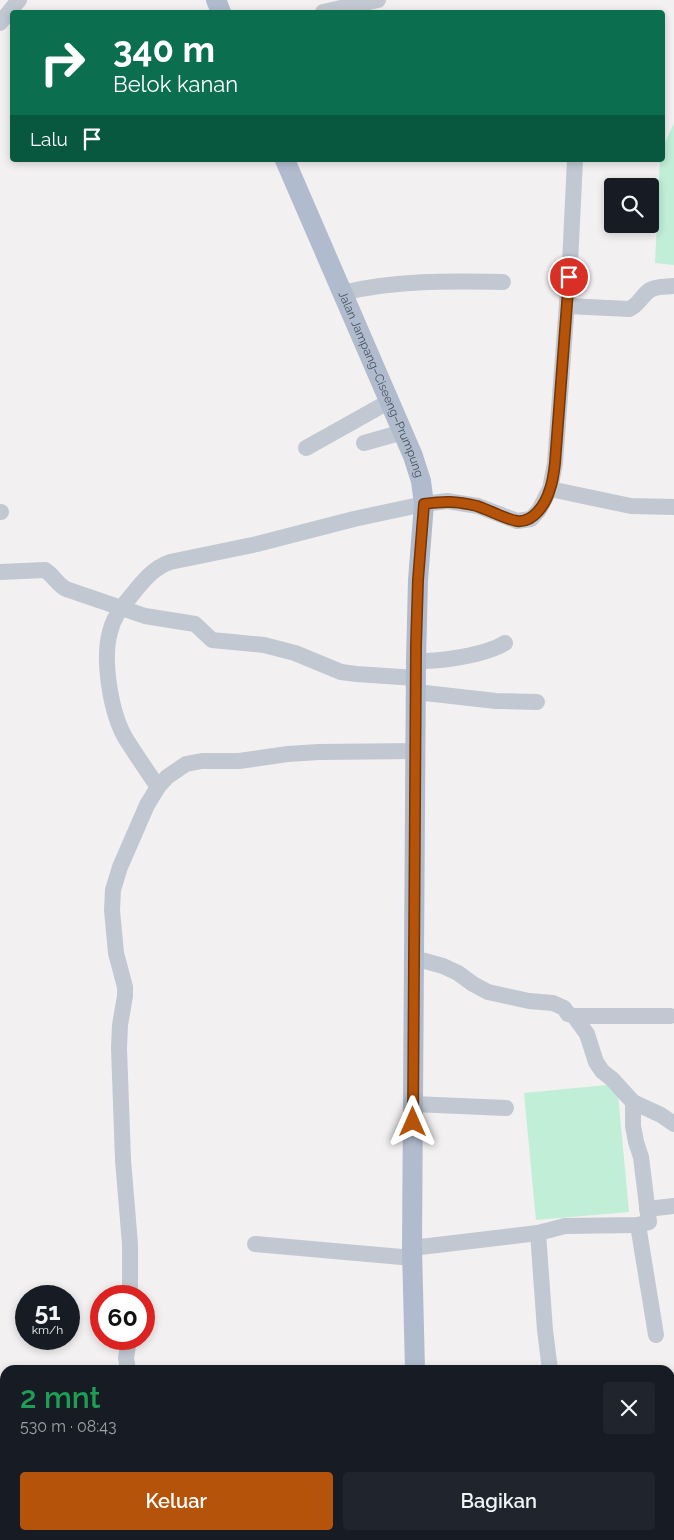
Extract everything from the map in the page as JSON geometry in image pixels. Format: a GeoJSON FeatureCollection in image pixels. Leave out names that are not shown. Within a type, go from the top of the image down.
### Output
{"type":"FeatureCollection","features":[{"type":"Feature","properties":{"kind":"main road","name":"Jalan Jampang–Ciseeng–Prumpung"},"geometry":{"type":"LineString","coordinates":[[286,162],[413,456],[421,481],[424,504],[418,580],[416,677],[412,1253],[415,1365]]}},
{"type":"Feature","properties":{"kind":"street"},"geometry":{"type":"LineString","coordinates":[[11,10],[19,0]]}},
{"type":"Feature","properties":{"kind":"street"},"geometry":{"type":"LineString","coordinates":[[332,10],[378,0]]}},
{"type":"Feature","properties":{"kind":"street"},"geometry":{"type":"LineString","coordinates":[[0,24],[10,11]]}},
{"type":"Feature","properties":{"kind":"street"},"geometry":{"type":"LineString","coordinates":[[158,787],[125,738],[113,707],[108,675],[108,643],[110,631],[121,607],[151,573],[163,564],[257,544],[320,527],[424,504],[447,501],[478,506],[517,521],[531,518],[539,510],[550,489],[555,463],[576,162]]}},
{"type":"Feature","properties":{"kind":"street"},"geometry":{"type":"LineString","coordinates":[[342,293],[394,284],[450,281],[503,282]]}},
{"type":"Feature","properties":{"kind":"street"},"geometry":{"type":"LineString","coordinates":[[567,306],[629,309],[636,306],[652,289],[674,286]]}},
{"type":"Feature","properties":{"kind":"street"},"geometry":{"type":"LineString","coordinates":[[306,448],[390,401]]}},
{"type":"Feature","properties":{"kind":"street"},"geometry":{"type":"LineString","coordinates":[[364,443],[403,432]]}},
{"type":"Feature","properties":{"kind":"street"},"geometry":{"type":"LineString","coordinates":[[550,489],[631,506],[674,507]]}},
{"type":"Feature","properties":{"kind":"street"},"geometry":{"type":"LineString","coordinates":[[0,572],[45,570],[50,573],[58,584],[66,589],[145,616],[195,624],[212,640],[264,645],[295,653],[341,672],[416,677],[496,701],[537,702]]}},
{"type":"Feature","properties":{"kind":"street"},"geometry":{"type":"LineString","coordinates":[[416,677],[447,659],[484,651],[505,643]]}},
{"type":"Feature","properties":{"kind":"street"},"geometry":{"type":"LineString","coordinates":[[130,1285],[130,1244],[123,1160],[119,1048],[125,988],[116,953],[112,910],[113,890],[120,866],[147,805],[158,787],[167,777],[186,764],[202,761],[239,761],[319,752],[416,751]]}},
{"type":"Feature","properties":{"kind":"street"},"geometry":{"type":"LineString","coordinates":[[414,958],[443,966],[488,992],[529,1001],[553,1003],[564,1008],[568,1014],[574,1016],[670,1016]]}},
{"type":"Feature","properties":{"kind":"street"},"geometry":{"type":"LineString","coordinates":[[574,1016],[587,1034],[596,1062],[602,1071],[633,1102],[661,1115],[674,1124]]}},
{"type":"Feature","properties":{"kind":"street"},"geometry":{"type":"LineString","coordinates":[[255,1244],[412,1253],[538,1233],[565,1226],[638,1225],[648,1222],[641,1157],[633,1126],[633,1102]]}},
{"type":"Feature","properties":{"kind":"street"},"geometry":{"type":"LineString","coordinates":[[413,1104],[506,1108]]}},
{"type":"Feature","properties":{"kind":"street"},"geometry":{"type":"LineString","coordinates":[[647,1209],[674,1206]]}},
{"type":"Feature","properties":{"kind":"street"},"geometry":{"type":"LineString","coordinates":[[638,1225],[656,1335]]}},
{"type":"Feature","properties":{"kind":"street"},"geometry":{"type":"LineString","coordinates":[[538,1233],[549,1365]]}},
{"type":"Feature","properties":{"kind":"street"},"geometry":{"type":"LineString","coordinates":[[127,1350],[127,1365]]}},
{"type":"Feature","properties":{"kind":"green space"},"geometry":{"type":"Polygon","coordinates":[[[674,123],[674,265],[655,263],[656,233],[659,233],[660,162],[665,162],[665,143],[674,123]]]}},
{"type":"Feature","properties":{"kind":"green space"},"geometry":{"type":"Polygon","coordinates":[[[617,1084],[629,1212],[536,1220],[524,1093],[617,1084]]]}},
{"type":"Feature","properties":{"kind":"route"},"geometry":{"type":"LineString","coordinates":[[413,1122],[416,645],[418,580],[424,504],[447,501],[478,506],[517,521],[531,518],[539,510],[550,489],[555,463],[569,277]]}}]}
